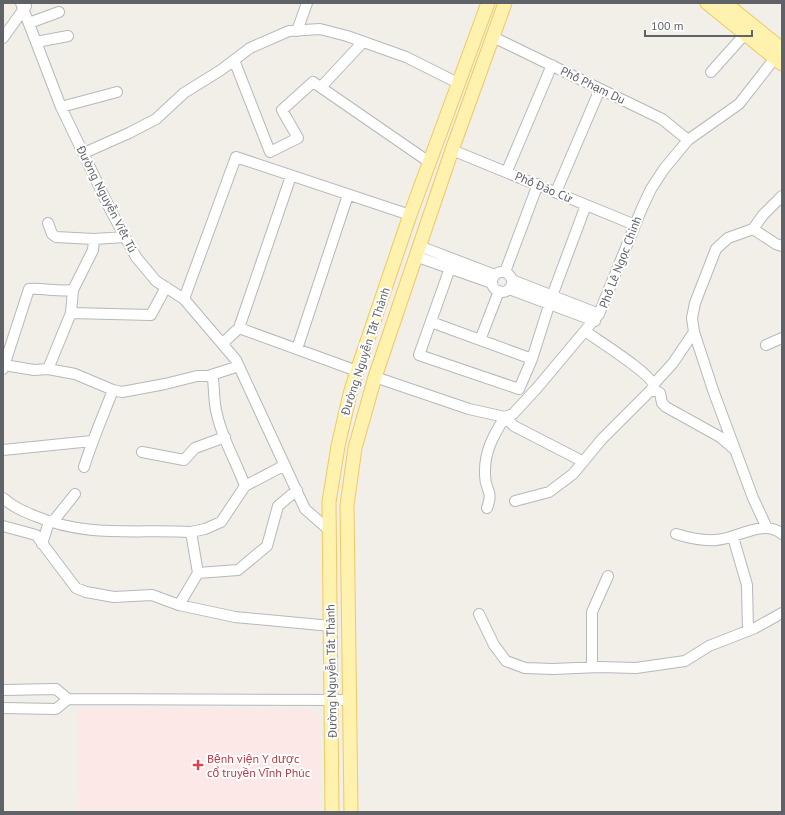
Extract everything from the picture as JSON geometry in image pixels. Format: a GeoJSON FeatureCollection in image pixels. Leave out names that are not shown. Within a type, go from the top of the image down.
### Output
{"type":"FeatureCollection","features":[{"type":"Feature","properties":{"kind":"main road","name":"Đường Nguyễn Tất Thành"},"geometry":{"type":"LineString","coordinates":[[332,812],[329,502],[338,446],[357,371],[410,215],[488,3]]}},
{"type":"Feature","properties":{"kind":"main road","name":"Đường Nguyễn Tất Thành"},"geometry":{"type":"LineString","coordinates":[[350,812],[347,505],[355,448],[375,377],[417,251],[505,3]]}},
{"type":"Feature","properties":{"kind":"main road"},"geometry":{"type":"LineString","coordinates":[[707,3],[745,34],[780,57]]}},
{"type":"Feature","properties":{"kind":"main road"},"geometry":{"type":"LineString","coordinates":[[725,3],[780,57]]}},
{"type":"Feature","properties":{"kind":"main road"},"geometry":{"type":"LineString","coordinates":[[400,245],[417,251]]}},
{"type":"Feature","properties":{"kind":"main road"},"geometry":{"type":"LineString","coordinates":[[329,530],[347,537]]}},
{"type":"Feature","properties":{"kind":"main road"},"geometry":{"type":"LineString","coordinates":[[332,794],[351,795]]}},
{"type":"Feature","properties":{"kind":"street"},"geometry":{"type":"LineString","coordinates":[[297,31],[307,3]]}},
{"type":"Feature","properties":{"kind":"street"},"geometry":{"type":"LineString","coordinates":[[3,38],[24,5]]}},
{"type":"Feature","properties":{"kind":"street","name":"Đường Nguyễn Viết Tú"},"geometry":{"type":"LineString","coordinates":[[24,5],[36,42],[62,107],[136,257],[156,281],[184,299],[222,342],[239,366],[305,509],[329,530]]}},
{"type":"Feature","properties":{"kind":"street"},"geometry":{"type":"LineString","coordinates":[[29,23],[59,12]]}},
{"type":"Feature","properties":{"kind":"street"},"geometry":{"type":"LineString","coordinates":[[84,153],[156,119],[184,93],[250,48],[289,32],[320,29],[406,57],[458,83]]}},
{"type":"Feature","properties":{"kind":"street"},"geometry":{"type":"LineString","coordinates":[[711,72],[745,34]]}},
{"type":"Feature","properties":{"kind":"street"},"geometry":{"type":"LineString","coordinates":[[36,42],[68,36]]}},
{"type":"Feature","properties":{"kind":"street","name":"Phố Phạm Du"},"geometry":{"type":"LineString","coordinates":[[493,37],[662,119],[688,140]]}},
{"type":"Feature","properties":{"kind":"street"},"geometry":{"type":"LineString","coordinates":[[321,87],[363,42]]}},
{"type":"Feature","properties":{"kind":"street","name":"Phố Lê Ngọc Chinh"},"geometry":{"type":"LineString","coordinates":[[505,417],[513,414],[597,318],[651,189],[664,169],[688,140],[739,104],[780,57]]}},
{"type":"Feature","properties":{"kind":"street"},"geometry":{"type":"LineString","coordinates":[[234,60],[270,152],[298,138],[282,110],[313,82],[429,162]]}},
{"type":"Feature","properties":{"kind":"street"},"geometry":{"type":"LineString","coordinates":[[507,171],[552,66]]}},
{"type":"Feature","properties":{"kind":"street"},"geometry":{"type":"LineString","coordinates":[[556,192],[600,88]]}},
{"type":"Feature","properties":{"kind":"street"},"geometry":{"type":"LineString","coordinates":[[62,107],[117,92]]}},
{"type":"Feature","properties":{"kind":"street","name":"Phố Đào Cừ"},"geometry":{"type":"LineString","coordinates":[[452,150],[507,171],[635,225]]}},
{"type":"Feature","properties":{"kind":"street"},"geometry":{"type":"LineString","coordinates":[[184,299],[236,157],[410,215]]}},
{"type":"Feature","properties":{"kind":"street"},"geometry":{"type":"LineString","coordinates":[[222,342],[239,328],[291,176]]}},
{"type":"Feature","properties":{"kind":"street"},"geometry":{"type":"LineString","coordinates":[[480,340],[538,184]]}},
{"type":"Feature","properties":{"kind":"street"},"geometry":{"type":"LineString","coordinates":[[297,349],[348,195]]}},
{"type":"Feature","properties":{"kind":"street"},"geometry":{"type":"LineString","coordinates":[[767,528],[753,498],[735,450],[694,332],[692,318],[695,304],[716,250],[728,238],[753,229],[763,215],[782,196]]}},
{"type":"Feature","properties":{"kind":"street"},"geometry":{"type":"LineString","coordinates":[[450,268],[419,355],[519,389],[532,359],[551,300],[586,205]]}},
{"type":"Feature","properties":{"kind":"street"},"geometry":{"type":"LineString","coordinates":[[48,223],[52,234],[56,237],[94,239],[125,237]]}},
{"type":"Feature","properties":{"kind":"street"},"geometry":{"type":"LineString","coordinates":[[753,229],[776,244],[782,246]]}},
{"type":"Feature","properties":{"kind":"street"},"geometry":{"type":"LineString","coordinates":[[48,369],[71,313],[73,290],[93,250],[94,239]]}},
{"type":"Feature","properties":{"kind":"street"},"geometry":{"type":"LineString","coordinates":[[417,251],[450,268],[502,282]]}},
{"type":"Feature","properties":{"kind":"street"},"geometry":{"type":"LineString","coordinates":[[417,251],[597,318]]}},
{"type":"Feature","properties":{"kind":"street"},"geometry":{"type":"LineString","coordinates":[[71,313],[151,315],[166,287]]}},
{"type":"Feature","properties":{"kind":"street"},"geometry":{"type":"LineString","coordinates":[[73,290],[62,292],[43,288],[29,289],[4,363],[34,370],[48,369],[75,374],[113,390],[122,392],[197,376],[208,376],[239,366]]}},
{"type":"Feature","properties":{"kind":"street"},"geometry":{"type":"LineString","coordinates":[[431,322],[532,359]]}},
{"type":"Feature","properties":{"kind":"street"},"geometry":{"type":"LineString","coordinates":[[239,328],[357,371]]}},
{"type":"Feature","properties":{"kind":"street"},"geometry":{"type":"LineString","coordinates":[[586,332],[638,368],[660,393],[662,403],[666,407],[720,437],[735,450]]}},
{"type":"Feature","properties":{"kind":"street"},"geometry":{"type":"LineString","coordinates":[[515,501],[548,492],[573,474],[582,461],[673,363],[694,332]]}},
{"type":"Feature","properties":{"kind":"street"},"geometry":{"type":"LineString","coordinates":[[766,345],[782,338]]}},
{"type":"Feature","properties":{"kind":"street"},"geometry":{"type":"LineString","coordinates":[[208,376],[213,379],[215,405],[225,437],[236,460],[245,486]]}},
{"type":"Feature","properties":{"kind":"street"},"geometry":{"type":"LineString","coordinates":[[375,377],[468,409],[505,417],[514,426],[582,461]]}},
{"type":"Feature","properties":{"kind":"street"},"geometry":{"type":"LineString","coordinates":[[84,467],[92,441],[100,425],[113,390]]}},
{"type":"Feature","properties":{"kind":"street"},"geometry":{"type":"LineString","coordinates":[[487,508],[491,497],[485,476],[485,458],[491,440],[505,417]]}},
{"type":"Feature","properties":{"kind":"street"},"geometry":{"type":"LineString","coordinates":[[142,452],[184,460],[195,448],[225,437]]}},
{"type":"Feature","properties":{"kind":"street"},"geometry":{"type":"LineString","coordinates":[[3,450],[92,441]]}},
{"type":"Feature","properties":{"kind":"street"},"geometry":{"type":"LineString","coordinates":[[3,498],[17,509],[49,522],[82,530],[191,532],[205,529],[221,522],[245,486],[284,465]]}},
{"type":"Feature","properties":{"kind":"street"},"geometry":{"type":"LineString","coordinates":[[198,573],[238,570],[268,546],[278,506],[297,490]]}},
{"type":"Feature","properties":{"kind":"street"},"geometry":{"type":"LineString","coordinates":[[42,544],[49,522],[55,519],[75,494]]}},
{"type":"Feature","properties":{"kind":"street"},"geometry":{"type":"LineString","coordinates":[[3,526],[36,535],[76,588],[86,592],[114,597],[152,595],[179,605],[235,617],[331,626]]}},
{"type":"Feature","properties":{"kind":"street"},"geometry":{"type":"LineString","coordinates":[[676,534],[700,540],[716,540],[733,537],[756,529],[767,528],[777,530],[782,534]]}},
{"type":"Feature","properties":{"kind":"street"},"geometry":{"type":"LineString","coordinates":[[179,605],[198,573],[191,532]]}},
{"type":"Feature","properties":{"kind":"street"},"geometry":{"type":"LineString","coordinates":[[733,537],[747,585],[748,631]]}},
{"type":"Feature","properties":{"kind":"street"},"geometry":{"type":"LineString","coordinates":[[592,667],[592,612],[608,576]]}},
{"type":"Feature","properties":{"kind":"street"},"geometry":{"type":"LineString","coordinates":[[479,614],[494,645],[506,661],[525,668],[553,669],[592,667],[636,668],[685,661],[709,646],[748,631],[782,613]]}},
{"type":"Feature","properties":{"kind":"street"},"geometry":{"type":"LineString","coordinates":[[3,690],[56,690],[68,698],[350,700]]}},
{"type":"Feature","properties":{"kind":"street"},"geometry":{"type":"LineString","coordinates":[[3,708],[56,709],[68,698]]}},
{"type":"Feature","properties":{"kind":"shaded area","name":"Bệnh viện Y dược cổ truyền Vĩnh Phúc"},"geometry":{"type":"Polygon","coordinates":[[[77,708],[310,709],[320,718],[319,812],[78,812],[77,708]]]}},
{"type":"Feature","properties":{"kind":"place","name":"Bệnh viện Y dược cổ truyền Vĩnh Phúc"},"geometry":{"type":"Point","coordinates":[198,765]}}]}
